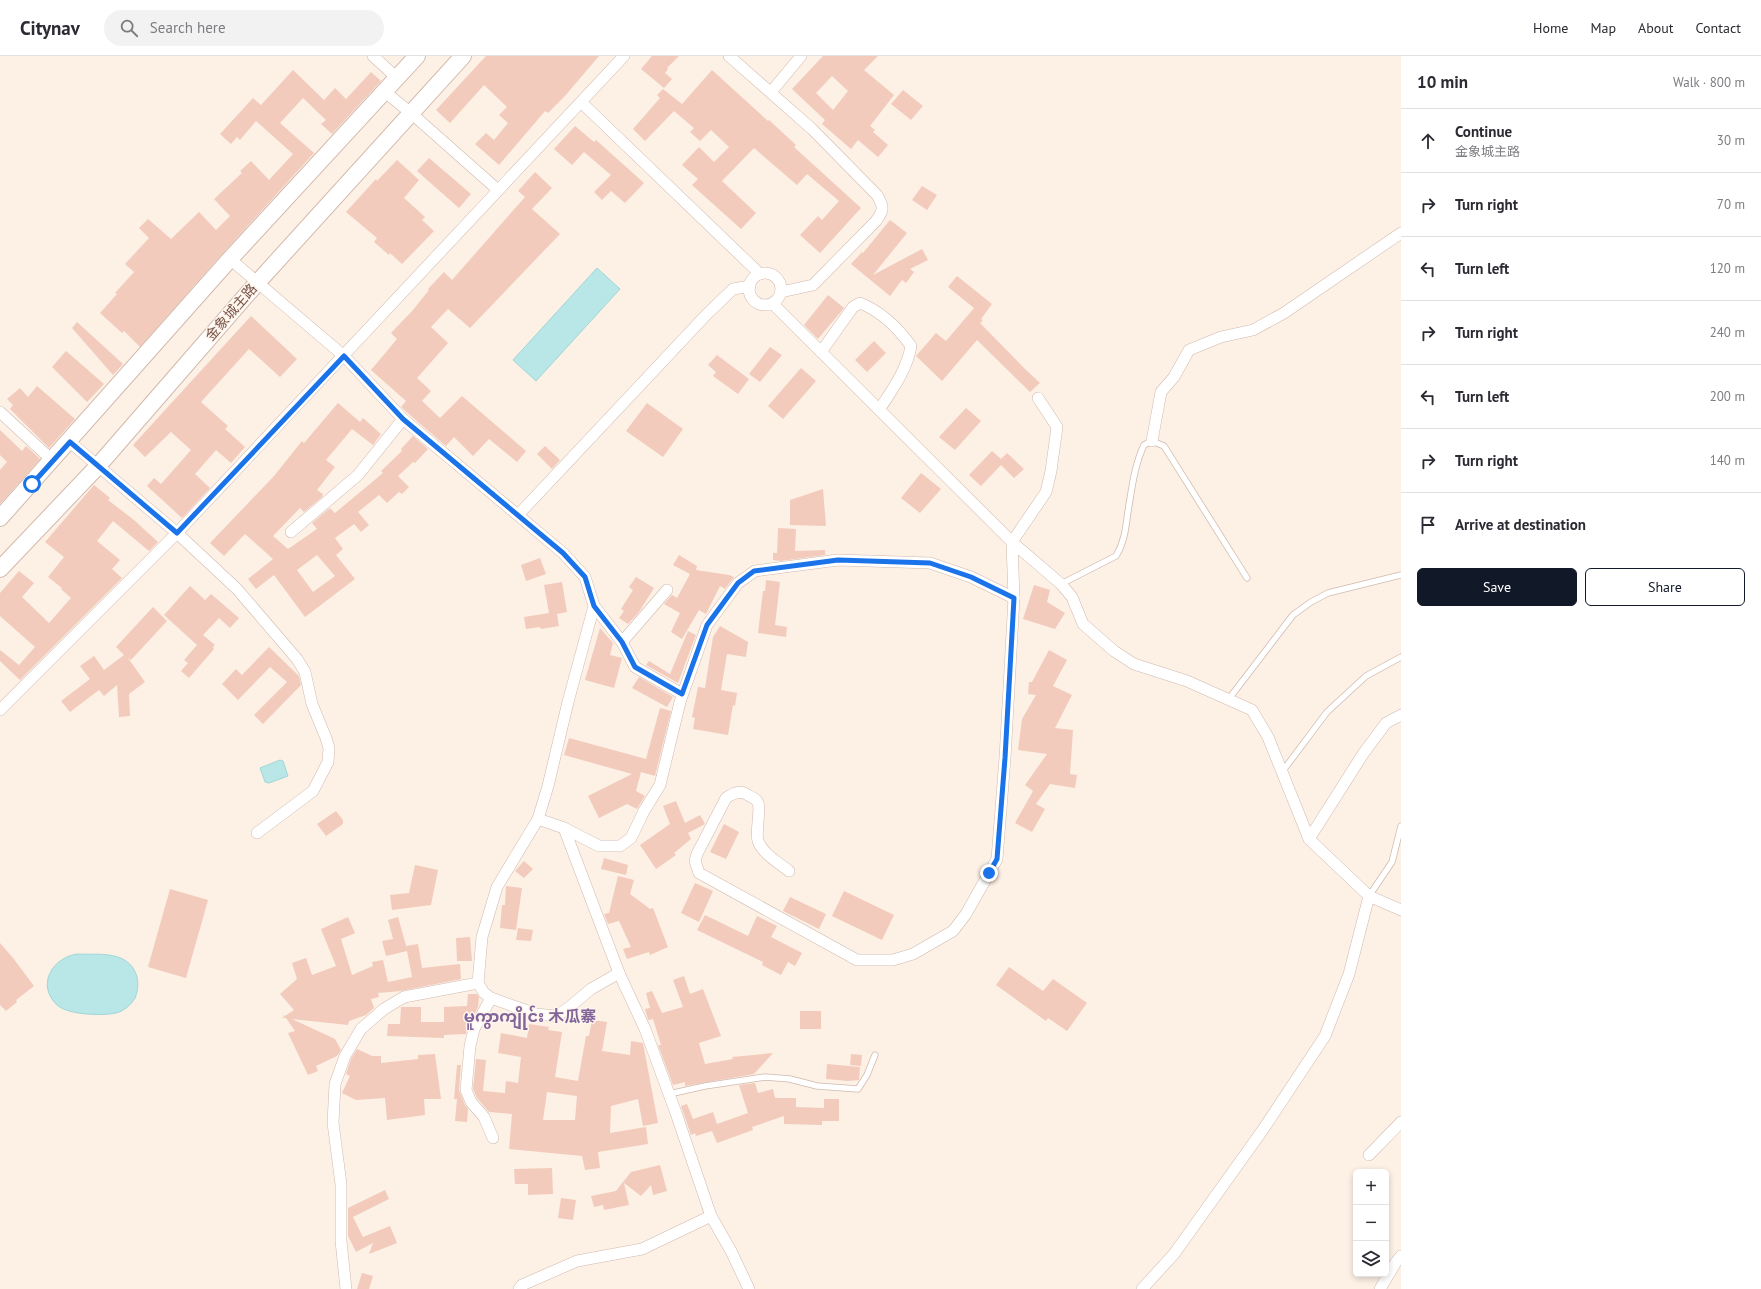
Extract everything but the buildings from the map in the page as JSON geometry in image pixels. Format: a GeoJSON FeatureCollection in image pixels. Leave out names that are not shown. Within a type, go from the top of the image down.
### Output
{"type":"FeatureCollection","features":[{"type":"Feature","properties":{"kind":"main road"},"geometry":{"type":"LineString","coordinates":[[0,518],[70,442],[230,260],[417,56]]}},
{"type":"Feature","properties":{"kind":"main road","name":"金象城主路"},"geometry":{"type":"LineString","coordinates":[[0,569],[98,466],[257,282],[463,56]]}},
{"type":"Feature","properties":{"kind":"street"},"geometry":{"type":"LineString","coordinates":[[373,56],[397,78]]}},
{"type":"Feature","properties":{"kind":"street"},"geometry":{"type":"LineString","coordinates":[[0,710],[177,533],[498,190],[582,103],[624,56]]}},
{"type":"Feature","properties":{"kind":"street"},"geometry":{"type":"LineString","coordinates":[[730,56],[812,129],[877,195],[882,205],[882,213],[876,221],[813,285],[781,292]]}},
{"type":"Feature","properties":{"kind":"street"},"geometry":{"type":"LineString","coordinates":[[770,92],[801,56]]}},
{"type":"Feature","properties":{"kind":"street"},"geometry":{"type":"LineString","coordinates":[[385,92],[498,190]]}},
{"type":"Feature","properties":{"kind":"street"},"geometry":{"type":"LineString","coordinates":[[582,103],[760,274]]}},
{"type":"Feature","properties":{"kind":"street"},"geometry":{"type":"LineString","coordinates":[[1152,441],[1161,392],[1174,377],[1189,350],[1221,336],[1253,330],[1284,313],[1401,233]]}},
{"type":"Feature","properties":{"kind":"street"},"geometry":{"type":"LineString","coordinates":[[230,260],[344,356],[403,419],[519,514],[563,553],[585,577],[594,606],[622,642],[635,667],[682,694]]}},
{"type":"Feature","properties":{"kind":"street"},"geometry":{"type":"LineString","coordinates":[[773,304],[781,292],[779,282],[776,277],[771,274],[760,274],[750,286],[750,291],[755,301],[765,304],[773,304],[1012,542],[1061,584],[1072,597],[1083,624],[1114,652],[1134,664],[1187,681],[1252,710],[1268,737],[1309,839],[1369,896],[1401,910]]}},
{"type":"Feature","properties":{"kind":"street"},"geometry":{"type":"LineString","coordinates":[[519,514],[707,314],[733,289],[750,286]]}},
{"type":"Feature","properties":{"kind":"street"},"geometry":{"type":"LineString","coordinates":[[821,352],[853,307],[860,303],[873,308],[904,336],[911,346],[909,357],[905,367],[879,410]]}},
{"type":"Feature","properties":{"kind":"street"},"geometry":{"type":"LineString","coordinates":[[789,871],[763,850],[758,840],[756,825],[760,808],[757,801],[744,793],[733,793],[726,798],[697,854],[695,861],[699,873],[857,960],[893,960],[907,956],[953,931],[966,914],[997,859],[1005,758],[1014,598],[1012,542],[1046,492],[1051,471],[1057,427],[1038,398]]}},
{"type":"Feature","properties":{"kind":"street"},"geometry":{"type":"LineString","coordinates":[[0,412],[52,461]]}},
{"type":"Feature","properties":{"kind":"street"},"geometry":{"type":"LineString","coordinates":[[291,532],[358,475],[403,419]]}},
{"type":"Feature","properties":{"kind":"street"},"geometry":{"type":"LineString","coordinates":[[70,442],[177,533],[237,589],[297,659],[305,672],[312,704],[329,748],[328,762],[313,791],[257,833]]}},
{"type":"Feature","properties":{"kind":"street"},"geometry":{"type":"LineString","coordinates":[[538,819],[564,828],[598,846],[620,846],[631,838],[644,811],[660,785],[682,694],[707,625],[738,583],[754,571],[838,560],[930,563],[971,577],[1014,598]]}},
{"type":"Feature","properties":{"kind":"street"},"geometry":{"type":"LineString","coordinates":[[622,642],[667,590]]}},
{"type":"Feature","properties":{"kind":"street"},"geometry":{"type":"LineString","coordinates":[[594,606],[568,702],[548,786],[538,819],[497,887],[482,938],[478,983],[484,993],[492,998],[536,1014],[556,1016],[568,1009],[591,989],[619,973]]}},
{"type":"Feature","properties":{"kind":"street"},"geometry":{"type":"LineString","coordinates":[[1309,839],[1363,754],[1386,723],[1401,715]]}},
{"type":"Feature","properties":{"kind":"street"},"geometry":{"type":"LineString","coordinates":[[564,828],[619,973],[645,1029],[711,1216],[732,1251],[750,1289]]}},
{"type":"Feature","properties":{"kind":"street"},"geometry":{"type":"LineString","coordinates":[[1142,1289],[1174,1254],[1262,1131],[1325,1036],[1349,974],[1369,896]]}},
{"type":"Feature","properties":{"kind":"street"},"geometry":{"type":"LineString","coordinates":[[346,1289],[341,1241],[341,1184],[333,1123],[334,1084],[345,1056],[361,1029],[384,1009],[404,997],[478,983]]}},
{"type":"Feature","properties":{"kind":"street"},"geometry":{"type":"LineString","coordinates":[[492,998],[474,1030],[470,1046],[466,1090],[471,1102],[484,1117],[493,1138]]}},
{"type":"Feature","properties":{"kind":"street"},"geometry":{"type":"LineString","coordinates":[[1369,1155],[1401,1122]]}},
{"type":"Feature","properties":{"kind":"street"},"geometry":{"type":"LineString","coordinates":[[519,1289],[522,1285],[577,1261],[642,1249],[711,1216]]}},
{"type":"Feature","properties":{"kind":"street"},"geometry":{"type":"LineString","coordinates":[[1380,1289],[1401,1256]]}},
{"type":"Feature","properties":{"kind":"lane"},"geometry":{"type":"LineString","coordinates":[[1061,584],[1116,556],[1125,537],[1130,499],[1138,458],[1144,445],[1152,441],[1164,446],[1247,578]]}},
{"type":"Feature","properties":{"kind":"lane"},"geometry":{"type":"LineString","coordinates":[[1228,700],[1292,615],[1328,593],[1401,575]]}},
{"type":"Feature","properties":{"kind":"lane"},"geometry":{"type":"LineString","coordinates":[[1282,772],[1327,712],[1366,676],[1401,657]]}},
{"type":"Feature","properties":{"kind":"lane"},"geometry":{"type":"LineString","coordinates":[[1369,896],[1392,862],[1401,826]]}},
{"type":"Feature","properties":{"kind":"lane"},"geometry":{"type":"LineString","coordinates":[[669,1094],[705,1086],[765,1077],[790,1079],[817,1086],[858,1089],[867,1075],[875,1055]]}},
{"type":"Feature","properties":{"kind":"water"},"geometry":{"type":"Polygon","coordinates":[[[597,268],[620,289],[536,381],[513,360],[597,268]]]}},
{"type":"Feature","properties":{"kind":"water"},"geometry":{"type":"Polygon","coordinates":[[[280,760],[283,761],[288,776],[269,783],[265,782],[260,768],[280,760]]]}},
{"type":"Feature","properties":{"kind":"water"},"geometry":{"type":"Polygon","coordinates":[[[77,954],[111,955],[119,957],[132,966],[138,980],[138,986],[135,998],[129,1005],[122,1011],[116,1013],[85,1014],[69,1011],[57,1005],[51,997],[48,989],[50,974],[60,961],[77,954]]]}},
{"type":"Feature","properties":{"kind":"district","name":"မူကွာကျိုင်း 木瓜寨"},"geometry":{"type":"Point","coordinates":[530,1016]}},
{"type":"Feature","properties":{"kind":"route"},"geometry":{"type":"LineString","coordinates":[[32,484],[70,442],[177,533],[344,356],[403,419],[519,514],[563,553],[585,577],[594,606],[622,642],[635,667],[682,694],[707,625],[738,583],[754,571],[838,560],[930,563],[971,577],[1014,598],[1005,758],[997,859],[989,873]]}}]}
